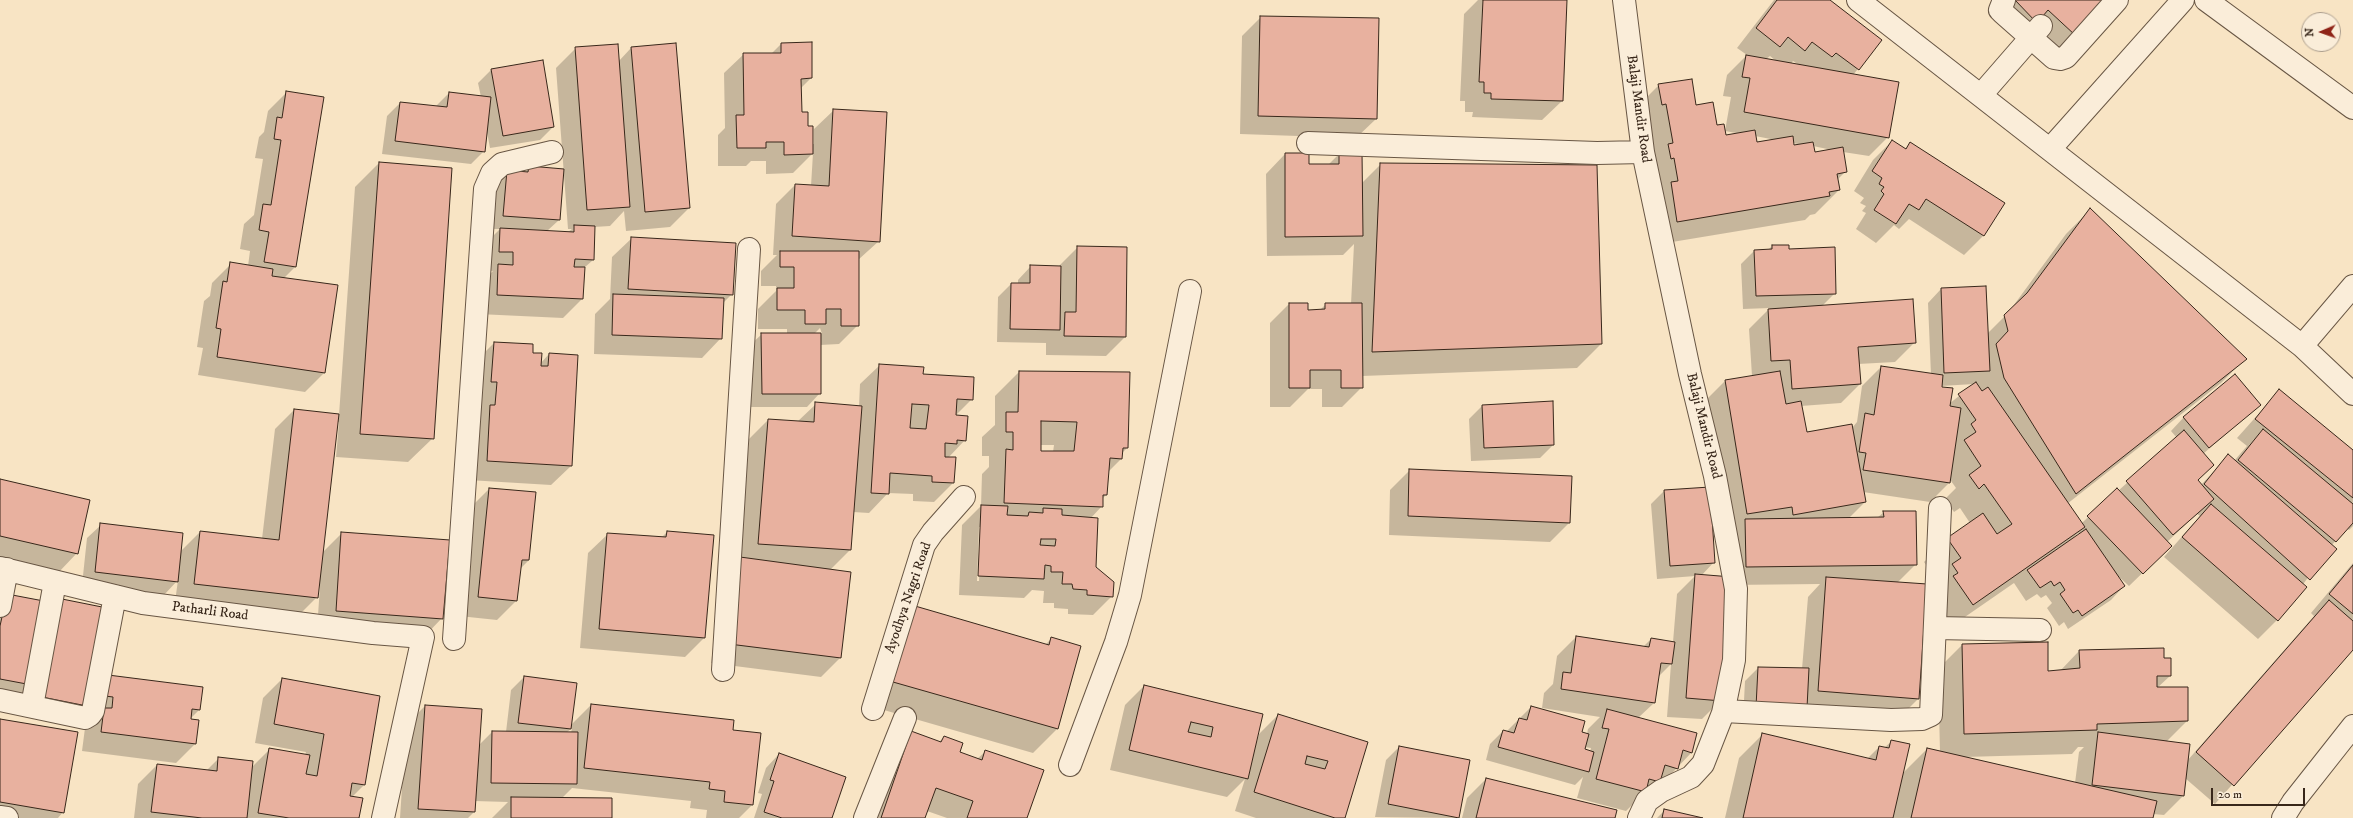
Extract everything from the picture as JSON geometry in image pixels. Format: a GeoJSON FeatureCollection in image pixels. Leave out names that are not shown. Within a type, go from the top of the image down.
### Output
{"type":"FeatureCollection","features":[{"type":"Feature","properties":{"kind":"street","name":"Balaji Mandir Road"},"geometry":{"type":"LineString","coordinates":[[1624,0],[1643,152],[1690,374],[1715,476],[1736,589],[1734,660],[1724,711],[1697,772],[1647,801],[1639,818]]}},
{"type":"Feature","properties":{"kind":"street"},"geometry":{"type":"LineString","coordinates":[[1858,0],[2051,148],[2302,346],[2353,394]]}},
{"type":"Feature","properties":{"kind":"street"},"geometry":{"type":"LineString","coordinates":[[2004,0],[2000,10],[2036,32],[2054,58],[2060,59],[2066,57],[2117,0]]}},
{"type":"Feature","properties":{"kind":"street"},"geometry":{"type":"LineString","coordinates":[[2051,148],[2183,0]]}},
{"type":"Feature","properties":{"kind":"street"},"geometry":{"type":"LineString","coordinates":[[2206,0],[2353,108]]}},
{"type":"Feature","properties":{"kind":"street"},"geometry":{"type":"LineString","coordinates":[[1981,95],[2036,32]]}},
{"type":"Feature","properties":{"kind":"street"},"geometry":{"type":"LineString","coordinates":[[1308,143],[1597,153],[1643,152]]}},
{"type":"Feature","properties":{"kind":"street"},"geometry":{"type":"LineString","coordinates":[[454,639],[485,189],[492,173],[502,164],[552,152]]}},
{"type":"Feature","properties":{"kind":"street"},"geometry":{"type":"LineString","coordinates":[[723,670],[749,249]]}},
{"type":"Feature","properties":{"kind":"street"},"geometry":{"type":"LineString","coordinates":[[2302,346],[2353,286]]}},
{"type":"Feature","properties":{"kind":"street"},"geometry":{"type":"LineString","coordinates":[[1070,765],[1113,649],[1130,596],[1190,291]]}},
{"type":"Feature","properties":{"kind":"street","name":"Ayodhya Nagri Road"},"geometry":{"type":"LineString","coordinates":[[873,709],[924,545],[933,532],[964,497]]}},
{"type":"Feature","properties":{"kind":"street"},"geometry":{"type":"LineString","coordinates":[[1724,711],[1891,720],[1922,719],[1931,715],[1940,508]]}},
{"type":"Feature","properties":{"kind":"street"},"geometry":{"type":"LineString","coordinates":[[0,606],[4,568]]}},
{"type":"Feature","properties":{"kind":"street","name":"Patharli Road"},"geometry":{"type":"LineString","coordinates":[[4,568],[143,603],[373,633],[423,637],[383,818]]}},
{"type":"Feature","properties":{"kind":"street"},"geometry":{"type":"LineString","coordinates":[[32,706],[55,582]]}},
{"type":"Feature","properties":{"kind":"street"},"geometry":{"type":"LineString","coordinates":[[0,700],[85,718],[93,711],[115,596]]}},
{"type":"Feature","properties":{"kind":"street"},"geometry":{"type":"LineString","coordinates":[[1935,628],[2040,630]]}},
{"type":"Feature","properties":{"kind":"street"},"geometry":{"type":"LineString","coordinates":[[865,818],[904,718]]}},
{"type":"Feature","properties":{"kind":"street"},"geometry":{"type":"LineString","coordinates":[[2283,818],[2293,802],[2353,726]]}},
{"type":"Feature","properties":{"kind":"street"},"geometry":{"type":"LineString","coordinates":[[0,817],[7,818]]}},
{"type":"Feature","properties":{"kind":"building"},"geometry":{"type":"Polygon","coordinates":[[[1483,0],[1567,0],[1563,101],[1491,99],[1491,93],[1484,93],[1484,82],[1479,82],[1483,0]]]}},
{"type":"Feature","properties":{"kind":"building"},"geometry":{"type":"Polygon","coordinates":[[[1777,0],[1830,0],[1882,40],[1859,70],[1836,53],[1832,57],[1812,42],[1805,51],[1788,37],[1780,47],[1756,28],[1777,0]]]}},
{"type":"Feature","properties":{"kind":"building"},"geometry":{"type":"Polygon","coordinates":[[[2015,0],[2107,0],[2075,35],[2048,10],[2037,23],[2015,0]]]}},
{"type":"Feature","properties":{"kind":"building"},"geometry":{"type":"Polygon","coordinates":[[[1260,16],[1379,18],[1377,119],[1258,116],[1260,16]]]}},
{"type":"Feature","properties":{"kind":"building"},"geometry":{"type":"Polygon","coordinates":[[[812,42],[812,78],[801,79],[802,112],[808,112],[808,126],[813,126],[813,154],[784,155],[784,142],[766,142],[766,148],[737,148],[736,115],[744,115],[743,53],[781,53],[781,43],[812,42]]]}},
{"type":"Feature","properties":{"kind":"building"},"geometry":{"type":"Polygon","coordinates":[[[676,43],[690,208],[645,212],[631,47],[676,43]]]}},
{"type":"Feature","properties":{"kind":"building"},"geometry":{"type":"Polygon","coordinates":[[[618,44],[630,207],[587,210],[575,47],[618,44]]]}},
{"type":"Feature","properties":{"kind":"building"},"geometry":{"type":"Polygon","coordinates":[[[1746,55],[1899,82],[1889,138],[1744,112],[1750,78],[1742,77],[1746,55]]]}},
{"type":"Feature","properties":{"kind":"building"},"geometry":{"type":"Polygon","coordinates":[[[543,60],[554,127],[503,136],[491,69],[543,60]]]}},
{"type":"Feature","properties":{"kind":"building"},"geometry":{"type":"Polygon","coordinates":[[[1692,79],[1696,105],[1713,102],[1717,125],[1724,124],[1726,135],[1755,130],[1757,142],[1793,136],[1794,145],[1813,142],[1815,152],[1843,147],[1847,172],[1837,174],[1840,190],[1829,192],[1830,196],[1677,222],[1671,182],[1678,181],[1674,158],[1671,159],[1668,144],[1673,143],[1666,104],[1662,105],[1658,84],[1692,79]]]}},
{"type":"Feature","properties":{"kind":"building"},"geometry":{"type":"Polygon","coordinates":[[[286,91],[324,97],[296,267],[264,262],[269,232],[259,230],[263,204],[271,205],[281,140],[274,139],[277,117],[282,118],[286,91]]]}},
{"type":"Feature","properties":{"kind":"building"},"geometry":{"type":"Polygon","coordinates":[[[449,92],[491,97],[485,152],[395,141],[400,102],[447,107],[449,92]]]}},
{"type":"Feature","properties":{"kind":"building"},"geometry":{"type":"Polygon","coordinates":[[[833,109],[887,112],[880,242],[792,236],[795,184],[829,186],[833,109]]]}},
{"type":"Feature","properties":{"kind":"building"},"geometry":{"type":"Polygon","coordinates":[[[1892,140],[1906,149],[1910,142],[2005,203],[1984,236],[1926,199],[1919,210],[1909,204],[1896,224],[1874,210],[1884,194],[1881,191],[1884,187],[1879,184],[1882,178],[1872,171],[1892,140]]]}},
{"type":"Feature","properties":{"kind":"building"},"geometry":{"type":"Polygon","coordinates":[[[1339,152],[1362,152],[1363,236],[1285,237],[1285,153],[1309,153],[1309,164],[1339,164],[1339,152]]]}},
{"type":"Feature","properties":{"kind":"building"},"geometry":{"type":"Polygon","coordinates":[[[379,162],[452,168],[434,439],[360,434],[379,162]]]}},
{"type":"Feature","properties":{"kind":"building"},"geometry":{"type":"Polygon","coordinates":[[[1380,163],[1597,165],[1602,344],[1372,352],[1380,163]]]}},
{"type":"Feature","properties":{"kind":"building"},"geometry":{"type":"Polygon","coordinates":[[[529,166],[564,169],[560,220],[503,216],[507,170],[528,172],[529,166]]]}},
{"type":"Feature","properties":{"kind":"building"},"geometry":{"type":"Polygon","coordinates":[[[2090,208],[2247,359],[2076,494],[2004,378],[1996,344],[2008,331],[2004,315],[2027,293],[2090,208]]]}},
{"type":"Feature","properties":{"kind":"building"},"geometry":{"type":"Polygon","coordinates":[[[574,225],[595,226],[594,260],[575,259],[574,267],[585,267],[583,299],[497,295],[498,264],[513,265],[513,252],[499,252],[500,228],[574,232],[574,225]]]}},
{"type":"Feature","properties":{"kind":"building"},"geometry":{"type":"Polygon","coordinates":[[[631,237],[736,243],[733,295],[628,289],[631,237]]]}},
{"type":"Feature","properties":{"kind":"building"},"geometry":{"type":"Polygon","coordinates":[[[1772,245],[1789,245],[1789,249],[1835,247],[1836,294],[1756,296],[1754,250],[1772,249],[1772,245]]]}},
{"type":"Feature","properties":{"kind":"building"},"geometry":{"type":"Polygon","coordinates":[[[1077,246],[1127,247],[1126,337],[1064,336],[1065,312],[1076,312],[1077,246]]]}},
{"type":"Feature","properties":{"kind":"building"},"geometry":{"type":"Polygon","coordinates":[[[780,251],[859,251],[859,326],[841,326],[841,309],[826,309],[826,324],[805,324],[805,310],[777,310],[777,288],[794,288],[794,267],[780,267],[780,251]]]}},
{"type":"Feature","properties":{"kind":"building"},"geometry":{"type":"Polygon","coordinates":[[[230,262],[273,269],[272,276],[338,285],[325,373],[217,357],[221,329],[216,328],[223,281],[227,282],[230,262]]]}},
{"type":"Feature","properties":{"kind":"building"},"geometry":{"type":"Polygon","coordinates":[[[1030,265],[1061,266],[1060,330],[1010,329],[1011,283],[1030,283],[1030,265]]]}},
{"type":"Feature","properties":{"kind":"building"},"geometry":{"type":"Polygon","coordinates":[[[1986,286],[1990,371],[1944,373],[1941,288],[1986,286]]]}},
{"type":"Feature","properties":{"kind":"building"},"geometry":{"type":"Polygon","coordinates":[[[613,294],[724,298],[722,339],[612,335],[613,294]]]}},
{"type":"Feature","properties":{"kind":"building"},"geometry":{"type":"Polygon","coordinates":[[[1913,299],[1916,343],[1858,347],[1861,384],[1792,389],[1790,360],[1771,361],[1768,309],[1913,299]]]}},
{"type":"Feature","properties":{"kind":"building"},"geometry":{"type":"Polygon","coordinates":[[[1289,303],[1308,303],[1308,310],[1325,309],[1325,303],[1362,303],[1363,388],[1341,388],[1341,370],[1310,370],[1310,388],[1289,388],[1289,303]]]}},
{"type":"Feature","properties":{"kind":"building"},"geometry":{"type":"Polygon","coordinates":[[[761,333],[821,333],[821,394],[762,394],[761,333]]]}},
{"type":"Feature","properties":{"kind":"building"},"geometry":{"type":"Polygon","coordinates":[[[494,342],[533,344],[533,353],[542,353],[541,366],[548,366],[549,353],[578,355],[572,466],[487,461],[490,405],[495,405],[497,382],[491,382],[494,342]]]}},
{"type":"Feature","properties":{"kind":"building"},"geometry":{"type":"Polygon","coordinates":[[[879,364],[924,367],[923,374],[974,377],[973,400],[957,399],[956,415],[968,416],[966,441],[957,440],[957,444],[945,443],[945,457],[956,457],[954,483],[932,482],[932,476],[890,473],[889,494],[871,493],[879,364]],[[912,404],[910,428],[926,429],[929,405],[912,404]]]}},
{"type":"Feature","properties":{"kind":"building"},"geometry":{"type":"Polygon","coordinates":[[[1881,366],[1943,375],[1942,387],[1953,388],[1950,406],[1961,408],[1950,483],[1863,470],[1866,453],[1859,452],[1865,413],[1874,415],[1881,366]]]}},
{"type":"Feature","properties":{"kind":"building"},"geometry":{"type":"Polygon","coordinates":[[[1019,371],[1130,372],[1128,448],[1123,448],[1122,459],[1110,458],[1107,495],[1103,495],[1103,507],[1004,503],[1006,449],[1013,450],[1013,432],[1006,432],[1006,412],[1018,412],[1019,371]],[[1041,421],[1041,451],[1074,451],[1077,422],[1041,421]]]}},
{"type":"Feature","properties":{"kind":"building"},"geometry":{"type":"Polygon","coordinates":[[[1780,371],[1786,404],[1801,401],[1807,432],[1852,424],[1866,502],[1793,515],[1792,507],[1747,514],[1725,380],[1780,371]]]}},
{"type":"Feature","properties":{"kind":"building"},"geometry":{"type":"Polygon","coordinates":[[[2235,374],[2261,405],[2209,448],[2183,417],[2235,374]]]}},
{"type":"Feature","properties":{"kind":"building"},"geometry":{"type":"Polygon","coordinates":[[[1976,382],[1982,391],[1988,387],[2085,527],[1973,605],[1953,576],[1958,573],[1952,564],[1961,558],[1947,538],[1983,513],[1997,534],[2012,524],[1984,484],[1979,489],[1969,475],[1981,466],[1964,440],[1976,432],[1971,424],[1976,420],[1958,394],[1976,382]]]}},
{"type":"Feature","properties":{"kind":"building"},"geometry":{"type":"Polygon","coordinates":[[[2279,389],[2353,450],[2353,498],[2255,419],[2279,389]]]}},
{"type":"Feature","properties":{"kind":"building"},"geometry":{"type":"Polygon","coordinates":[[[1553,401],[1554,445],[1484,448],[1482,405],[1553,401]]]}},
{"type":"Feature","properties":{"kind":"building"},"geometry":{"type":"Polygon","coordinates":[[[815,402],[862,406],[851,550],[758,544],[768,419],[814,422],[815,402]]]}},
{"type":"Feature","properties":{"kind":"building"},"geometry":{"type":"Polygon","coordinates":[[[294,409],[339,414],[318,598],[194,584],[200,531],[279,540],[294,409]]]}},
{"type":"Feature","properties":{"kind":"building"},"geometry":{"type":"Polygon","coordinates":[[[2263,429],[2353,504],[2353,523],[2336,542],[2238,460],[2263,429]]]}},
{"type":"Feature","properties":{"kind":"building"},"geometry":{"type":"Polygon","coordinates":[[[2184,430],[2214,465],[2198,480],[2214,499],[2173,535],[2126,481],[2184,430]]]}},
{"type":"Feature","properties":{"kind":"building"},"geometry":{"type":"Polygon","coordinates":[[[2228,454],[2337,549],[2310,580],[2204,484],[2228,454]]]}},
{"type":"Feature","properties":{"kind":"building"},"geometry":{"type":"Polygon","coordinates":[[[1409,469],[1572,476],[1570,523],[1408,516],[1409,469]]]}},
{"type":"Feature","properties":{"kind":"building"},"geometry":{"type":"Polygon","coordinates":[[[0,479],[90,500],[78,554],[0,536],[0,479]]]}},
{"type":"Feature","properties":{"kind":"building"},"geometry":{"type":"Polygon","coordinates":[[[1710,487],[1715,563],[1670,566],[1664,490],[1710,487]]]}},
{"type":"Feature","properties":{"kind":"building"},"geometry":{"type":"Polygon","coordinates":[[[489,488],[536,492],[529,560],[522,560],[517,601],[478,597],[489,488]]]}},
{"type":"Feature","properties":{"kind":"building"},"geometry":{"type":"Polygon","coordinates":[[[2117,488],[2172,546],[2143,574],[2087,516],[2117,488]]]}},
{"type":"Feature","properties":{"kind":"building"},"geometry":{"type":"Polygon","coordinates":[[[2211,504],[2307,587],[2278,621],[2182,537],[2211,504]]]}},
{"type":"Feature","properties":{"kind":"building"},"geometry":{"type":"Polygon","coordinates":[[[981,505],[1008,506],[1007,515],[1028,516],[1029,512],[1043,513],[1043,508],[1062,509],[1062,515],[1098,518],[1096,567],[1114,582],[1113,597],[1087,595],[1087,590],[1073,589],[1072,584],[1062,584],[1063,572],[1051,572],[1051,566],[1045,565],[1044,579],[978,576],[981,505]],[[1041,539],[1040,545],[1055,546],[1056,539],[1041,539]]]}},
{"type":"Feature","properties":{"kind":"building"},"geometry":{"type":"Polygon","coordinates":[[[1883,511],[1916,511],[1917,565],[1746,567],[1745,519],[1884,517],[1883,511]]]}},
{"type":"Feature","properties":{"kind":"building"},"geometry":{"type":"Polygon","coordinates":[[[100,523],[183,533],[178,582],[95,572],[100,523]]]}},
{"type":"Feature","properties":{"kind":"building"},"geometry":{"type":"Polygon","coordinates":[[[2086,529],[2125,586],[2082,616],[2078,610],[2073,613],[2060,594],[2065,590],[2060,582],[2054,586],[2051,581],[2040,588],[2027,570],[2086,529]]]}},
{"type":"Feature","properties":{"kind":"building"},"geometry":{"type":"Polygon","coordinates":[[[667,531],[714,535],[705,638],[599,629],[607,533],[666,537],[667,531]]]}},
{"type":"Feature","properties":{"kind":"building"},"geometry":{"type":"Polygon","coordinates":[[[341,532],[450,540],[443,619],[336,611],[341,532]]]}},
{"type":"Feature","properties":{"kind":"building"},"geometry":{"type":"Polygon","coordinates":[[[740,557],[851,572],[841,658],[729,644],[740,557]]]}},
{"type":"Feature","properties":{"kind":"building"},"geometry":{"type":"Polygon","coordinates":[[[2353,565],[2353,614],[2329,594],[2353,565]]]}},
{"type":"Feature","properties":{"kind":"building"},"geometry":{"type":"Polygon","coordinates":[[[1695,574],[1732,577],[1722,701],[1686,698],[1695,574]]]}},
{"type":"Feature","properties":{"kind":"building"},"geometry":{"type":"Polygon","coordinates":[[[1826,577],[1927,584],[1919,699],[1818,691],[1826,577]]]}},
{"type":"Feature","properties":{"kind":"building"},"geometry":{"type":"Polygon","coordinates":[[[7,594],[49,602],[32,685],[0,679],[0,626],[7,594]]]}},
{"type":"Feature","properties":{"kind":"building"},"geometry":{"type":"Polygon","coordinates":[[[57,598],[107,608],[87,706],[37,696],[57,598]]]}},
{"type":"Feature","properties":{"kind":"building"},"geometry":{"type":"Polygon","coordinates":[[[2329,600],[2353,621],[2353,650],[2234,786],[2196,752],[2329,600]]]}},
{"type":"Feature","properties":{"kind":"building"},"geometry":{"type":"Polygon","coordinates":[[[915,606],[1049,645],[1051,637],[1081,646],[1058,729],[893,682],[915,606]]]}},
{"type":"Feature","properties":{"kind":"building"},"geometry":{"type":"Polygon","coordinates":[[[1576,636],[1649,647],[1651,638],[1675,642],[1672,664],[1661,663],[1655,703],[1561,689],[1563,672],[1571,673],[1576,636]]]}},
{"type":"Feature","properties":{"kind":"building"},"geometry":{"type":"Polygon","coordinates":[[[2048,642],[2048,671],[2080,668],[2079,650],[2164,648],[2164,658],[2171,658],[2171,676],[2157,676],[2157,687],[2188,687],[2188,721],[2097,724],[2097,730],[1964,734],[1962,644],[2048,642]]]}},
{"type":"Feature","properties":{"kind":"building"},"geometry":{"type":"Polygon","coordinates":[[[1758,667],[1809,668],[1807,708],[1756,707],[1758,667]]]}},
{"type":"Feature","properties":{"kind":"building"},"geometry":{"type":"Polygon","coordinates":[[[108,675],[203,687],[200,710],[192,709],[191,719],[199,720],[196,744],[101,732],[104,708],[112,708],[113,697],[105,696],[108,675]]]}},
{"type":"Feature","properties":{"kind":"building"},"geometry":{"type":"Polygon","coordinates":[[[524,676],[577,683],[571,729],[518,723],[524,676]]]}},
{"type":"Feature","properties":{"kind":"building"},"geometry":{"type":"Polygon","coordinates":[[[282,678],[380,696],[365,785],[352,783],[350,796],[363,798],[359,818],[289,818],[258,813],[269,748],[310,755],[306,774],[317,776],[324,734],[274,724],[282,678]]]}},
{"type":"Feature","properties":{"kind":"building"},"geometry":{"type":"Polygon","coordinates":[[[1144,685],[1263,714],[1248,779],[1129,750],[1144,685]],[[1191,722],[1188,732],[1211,737],[1213,727],[1191,722]]]}},
{"type":"Feature","properties":{"kind":"building"},"geometry":{"type":"Polygon","coordinates":[[[591,704],[734,720],[733,730],[761,733],[753,805],[724,802],[725,791],[709,789],[710,782],[584,768],[591,704]]]}},
{"type":"Feature","properties":{"kind":"building"},"geometry":{"type":"Polygon","coordinates":[[[425,705],[482,709],[475,812],[418,809],[425,705]]]}},
{"type":"Feature","properties":{"kind":"building"},"geometry":{"type":"Polygon","coordinates":[[[1531,706],[1585,721],[1582,732],[1589,734],[1585,749],[1594,752],[1589,772],[1498,747],[1503,730],[1514,733],[1519,718],[1527,720],[1531,706]]]}},
{"type":"Feature","properties":{"kind":"building"},"geometry":{"type":"Polygon","coordinates":[[[1607,709],[1697,733],[1692,753],[1683,750],[1678,769],[1665,765],[1660,782],[1649,779],[1646,792],[1596,779],[1609,729],[1602,728],[1607,709]]]}},
{"type":"Feature","properties":{"kind":"building"},"geometry":{"type":"Polygon","coordinates":[[[1278,714],[1368,742],[1345,818],[1335,818],[1254,792],[1278,714]],[[1307,756],[1305,764],[1325,769],[1328,761],[1307,756]]]}},
{"type":"Feature","properties":{"kind":"building"},"geometry":{"type":"Polygon","coordinates":[[[0,719],[78,732],[64,813],[0,802],[0,719]]]}},
{"type":"Feature","properties":{"kind":"building"},"geometry":{"type":"Polygon","coordinates":[[[492,731],[578,732],[577,784],[491,783],[492,731]]]}},
{"type":"Feature","properties":{"kind":"building"},"geometry":{"type":"Polygon","coordinates":[[[911,731],[941,742],[944,736],[963,743],[960,752],[982,760],[985,750],[1044,770],[1027,818],[967,818],[973,801],[936,788],[925,818],[881,818],[911,731]]]}},
{"type":"Feature","properties":{"kind":"building"},"geometry":{"type":"Polygon","coordinates":[[[2098,732],[2190,744],[2184,796],[2092,785],[2098,732]]]}},
{"type":"Feature","properties":{"kind":"building"},"geometry":{"type":"Polygon","coordinates":[[[1762,733],[1876,760],[1879,746],[1889,748],[1891,740],[1910,744],[1893,818],[1743,818],[1762,733]]]}},
{"type":"Feature","properties":{"kind":"building"},"geometry":{"type":"Polygon","coordinates":[[[1399,746],[1470,760],[1459,818],[1388,804],[1399,746]]]}},
{"type":"Feature","properties":{"kind":"building"},"geometry":{"type":"Polygon","coordinates":[[[1927,748],[2157,801],[2153,818],[1911,818],[1927,748]]]}},
{"type":"Feature","properties":{"kind":"building"},"geometry":{"type":"Polygon","coordinates":[[[779,753],[846,777],[832,818],[782,818],[764,812],[774,781],[770,780],[779,753]]]}},
{"type":"Feature","properties":{"kind":"building"},"geometry":{"type":"Polygon","coordinates":[[[218,757],[253,761],[247,818],[202,818],[151,812],[157,764],[217,771],[218,757]]]}},
{"type":"Feature","properties":{"kind":"building"},"geometry":{"type":"Polygon","coordinates":[[[1486,778],[1617,810],[1615,818],[1476,818],[1486,778]]]}},
{"type":"Feature","properties":{"kind":"building"},"geometry":{"type":"Polygon","coordinates":[[[511,797],[612,798],[612,818],[511,818],[511,797]]]}},
{"type":"Feature","properties":{"kind":"building"},"geometry":{"type":"Polygon","coordinates":[[[1664,809],[1703,818],[1662,818],[1664,809]]]}}]}
